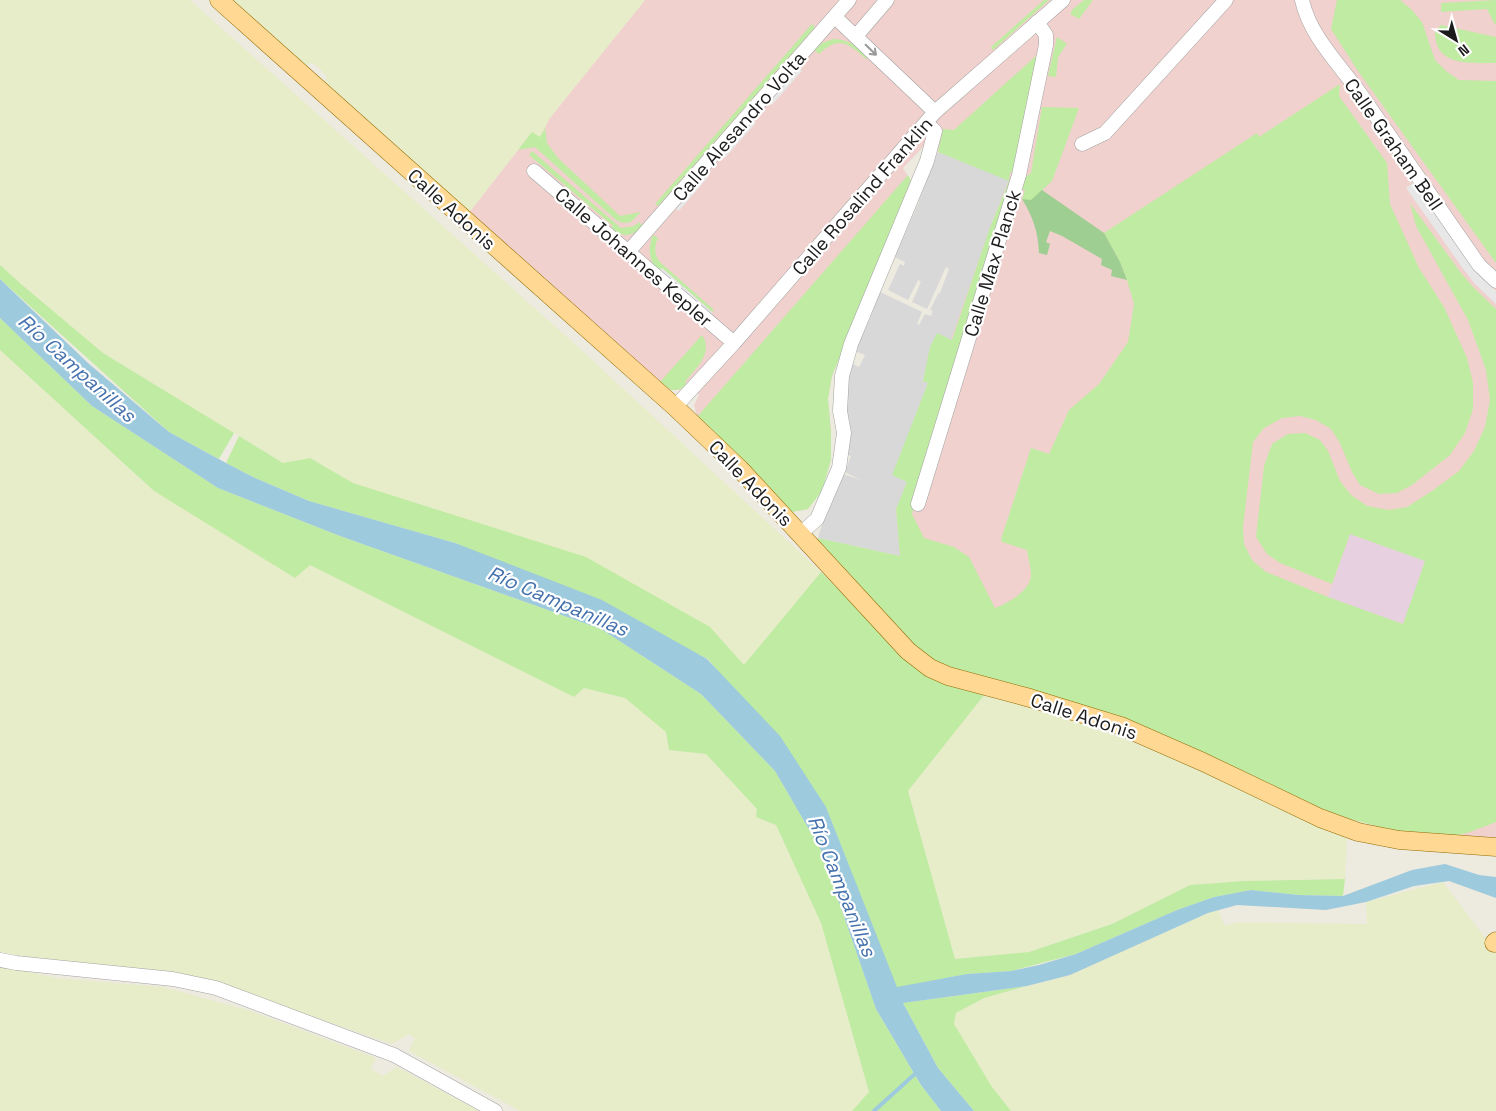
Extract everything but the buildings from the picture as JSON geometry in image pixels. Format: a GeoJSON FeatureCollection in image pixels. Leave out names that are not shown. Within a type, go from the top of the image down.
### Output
{"type":"FeatureCollection","features":[{"type":"Feature","properties":{"kind":"main road","name":"Calle Adonis"},"geometry":{"type":"LineString","coordinates":[[219,0],[675,408],[740,469],[908,651],[930,668],[948,676],[1030,698],[1121,726],[1203,762],[1320,818],[1358,832],[1399,840],[1496,847]]}},
{"type":"Feature","properties":{"kind":"street","name":"Calle Alesandro Volta"},"geometry":{"type":"LineString","coordinates":[[628,252],[849,0]]}},
{"type":"Feature","properties":{"kind":"street"},"geometry":{"type":"LineString","coordinates":[[856,36],[887,0]]}},
{"type":"Feature","properties":{"kind":"street","name":"Calle Rosalind Franklin"},"geometry":{"type":"LineString","coordinates":[[675,408],[935,112],[1064,0]]}},
{"type":"Feature","properties":{"kind":"street"},"geometry":{"type":"LineString","coordinates":[[1082,144],[1105,132],[1226,0]]}},
{"type":"Feature","properties":{"kind":"street","name":"Calle Graham Bell"},"geometry":{"type":"LineString","coordinates":[[1302,0],[1305,11],[1320,41],[1354,85],[1479,265],[1496,281]]}},
{"type":"Feature","properties":{"kind":"street"},"geometry":{"type":"LineString","coordinates":[[834,17],[935,112]]}},
{"type":"Feature","properties":{"kind":"street","name":"Calle Max Planck"},"geometry":{"type":"LineString","coordinates":[[918,504],[1019,175],[1046,45],[1046,35],[1037,22]]}},
{"type":"Feature","properties":{"kind":"street"},"geometry":{"type":"LineString","coordinates":[[800,534],[817,519],[839,468],[844,433],[840,411],[842,376],[851,344],[927,161],[935,130],[926,123]]}},
{"type":"Feature","properties":{"kind":"street","name":"Calle Johannes Kepler"},"geometry":{"type":"LineString","coordinates":[[534,171],[734,343]]}},
{"type":"Feature","properties":{"kind":"street"},"geometry":{"type":"LineString","coordinates":[[0,960],[173,979],[216,988],[394,1055],[496,1111]]}},
{"type":"Feature","properties":{"kind":"shaded area"},"geometry":{"type":"Polygon","coordinates":[[[645,0],[1496,0],[1496,838],[1431,836],[1382,828],[900,556],[896,509],[908,482],[952,337],[989,230],[1009,180],[938,152],[938,148],[925,145],[903,168],[911,181],[832,376],[828,399],[831,460],[808,509],[792,512],[697,417],[694,405],[699,395],[687,385],[679,390],[669,390],[468,214],[532,132],[540,137],[549,119],[645,0]]]}},
{"type":"Feature","properties":{"kind":"shaded area"},"geometry":{"type":"Polygon","coordinates":[[[799,68],[802,71],[772,105],[768,103],[799,68]]]}},
{"type":"Feature","properties":{"kind":"shaded area"},"geometry":{"type":"Polygon","coordinates":[[[753,120],[756,123],[725,158],[722,156],[753,120]]]}},
{"type":"Feature","properties":{"kind":"shaded area"},"geometry":{"type":"Polygon","coordinates":[[[938,152],[1009,180],[989,230],[952,341],[937,334],[931,348],[923,380],[928,383],[893,475],[908,482],[896,509],[900,556],[818,538],[826,511],[843,474],[861,480],[845,472],[851,456],[845,453],[847,376],[851,363],[859,367],[865,355],[855,351],[880,292],[922,312],[917,324],[919,325],[925,314],[931,316],[933,311],[930,310],[940,293],[949,269],[946,267],[927,309],[912,302],[921,282],[918,280],[908,300],[888,290],[900,264],[904,266],[905,262],[895,257],[920,202],[938,152]]]}},
{"type":"Feature","properties":{"kind":"shaded area"},"geometry":{"type":"Polygon","coordinates":[[[707,173],[709,176],[679,211],[676,209],[707,173]]]}},
{"type":"Feature","properties":{"kind":"shaded area"},"geometry":{"type":"Polygon","coordinates":[[[1413,183],[1469,263],[1496,291],[1496,304],[1475,284],[1464,270],[1406,188],[1413,183]]]}},
{"type":"Feature","properties":{"kind":"shaded area"},"geometry":{"type":"Polygon","coordinates":[[[662,268],[712,312],[710,315],[659,271],[662,268]]]}},
{"type":"Feature","properties":{"kind":"shaded area"},"geometry":{"type":"Polygon","coordinates":[[[1350,534],[1426,561],[1403,624],[1328,597],[1350,534]]]}},
{"type":"Feature","properties":{"kind":"green space"},"geometry":{"type":"Polygon","coordinates":[[[0,0],[190,0],[576,345],[821,572],[744,665],[710,627],[353,483],[310,458],[283,463],[103,353],[0,265],[0,0]]]}},
{"type":"Feature","properties":{"kind":"green space"},"geometry":{"type":"Polygon","coordinates":[[[231,0],[645,0],[549,119],[540,138],[532,132],[468,214],[324,85],[327,76],[320,69],[313,63],[303,66],[231,0]]]}},
{"type":"Feature","properties":{"kind":"green space"},"geometry":{"type":"Polygon","coordinates":[[[1044,0],[1049,0],[993,50],[991,47],[1044,0]]]}},
{"type":"Feature","properties":{"kind":"green space"},"geometry":{"type":"Polygon","coordinates":[[[1084,0],[1093,0],[1079,19],[1070,14],[1073,9],[1084,0]]]}},
{"type":"Feature","properties":{"kind":"green space"},"geometry":{"type":"Polygon","coordinates":[[[1337,0],[1400,0],[1422,22],[1435,60],[1446,71],[1459,80],[1496,81],[1496,263],[1358,71],[1331,29],[1337,0]]]}},
{"type":"Feature","properties":{"kind":"green space"},"geometry":{"type":"Polygon","coordinates":[[[1496,0],[1496,24],[1487,9],[1441,12],[1441,3],[1496,0]]]}},
{"type":"Feature","properties":{"kind":"green space"},"geometry":{"type":"Polygon","coordinates":[[[812,24],[815,27],[658,206],[655,204],[812,24]]]}},
{"type":"Feature","properties":{"kind":"green space"},"geometry":{"type":"Polygon","coordinates":[[[1441,25],[1496,37],[1496,63],[1465,62],[1447,57],[1440,51],[1436,43],[1435,31],[1441,25]]]}},
{"type":"Feature","properties":{"kind":"green space"},"geometry":{"type":"Polygon","coordinates":[[[1057,37],[1067,44],[1058,57],[1056,77],[1048,76],[1057,37]]]}},
{"type":"Feature","properties":{"kind":"green space"},"geometry":{"type":"Polygon","coordinates":[[[833,39],[853,44],[868,57],[866,59],[843,43],[832,45],[819,54],[814,50],[822,43],[833,39]]]}},
{"type":"Feature","properties":{"kind":"green space"},"geometry":{"type":"Polygon","coordinates":[[[1038,54],[1016,169],[1010,173],[1009,180],[1013,182],[912,514],[924,538],[954,547],[969,557],[995,608],[1012,600],[1023,591],[1030,580],[1031,574],[1027,550],[1002,542],[1001,539],[1031,448],[1049,454],[1069,410],[1099,384],[1128,342],[1134,304],[1120,262],[1104,233],[1257,133],[1259,137],[1340,84],[1339,96],[1387,163],[1390,204],[1419,268],[1444,307],[1467,358],[1473,383],[1473,409],[1465,433],[1450,455],[1412,485],[1397,493],[1379,494],[1360,485],[1352,472],[1340,443],[1331,429],[1316,420],[1300,416],[1282,418],[1264,428],[1253,442],[1243,527],[1244,544],[1252,560],[1266,572],[1403,624],[1425,561],[1350,534],[1332,584],[1280,563],[1267,554],[1256,537],[1264,466],[1272,444],[1288,434],[1305,433],[1320,440],[1328,451],[1340,481],[1351,495],[1367,506],[1389,510],[1407,507],[1432,491],[1459,471],[1474,451],[1485,427],[1490,400],[1486,370],[1468,320],[1416,226],[1410,203],[1461,273],[1496,309],[1496,822],[1463,834],[1425,836],[1343,817],[934,665],[909,644],[817,543],[818,538],[900,556],[896,509],[907,482],[892,475],[928,383],[923,381],[930,347],[937,333],[952,340],[989,230],[1009,181],[938,152],[943,129],[954,130],[1038,54]]]}},
{"type":"Feature","properties":{"kind":"green space"},"geometry":{"type":"Polygon","coordinates":[[[1042,107],[1079,108],[1052,181],[1031,201],[1022,199],[1025,191],[1021,188],[1024,178],[1031,173],[1042,107]]]}},
{"type":"Feature","properties":{"kind":"green space"},"geometry":{"type":"Polygon","coordinates":[[[545,128],[547,143],[558,158],[620,216],[641,212],[627,223],[616,220],[535,147],[518,150],[532,132],[540,137],[545,128]]]}},
{"type":"Feature","properties":{"kind":"green space"},"geometry":{"type":"Polygon","coordinates":[[[532,151],[621,228],[634,226],[639,222],[643,226],[627,235],[611,228],[613,226],[529,155],[532,151]]]}},
{"type":"Feature","properties":{"kind":"green space"},"geometry":{"type":"Polygon","coordinates":[[[908,175],[911,181],[832,376],[828,399],[831,460],[822,491],[808,509],[792,512],[697,417],[908,175]]]}},
{"type":"Feature","properties":{"kind":"green space"},"geometry":{"type":"Polygon","coordinates":[[[1042,190],[1104,233],[1120,262],[1127,280],[1111,276],[1112,270],[1101,265],[1102,259],[1050,231],[1046,242],[1050,244],[1047,255],[1039,253],[1034,224],[1022,199],[1031,200],[1042,190]]]}},
{"type":"Feature","properties":{"kind":"green space"},"geometry":{"type":"Polygon","coordinates":[[[653,235],[658,238],[655,251],[660,262],[714,310],[712,312],[662,268],[659,271],[653,263],[650,254],[653,235]]]}},
{"type":"Feature","properties":{"kind":"green space"},"geometry":{"type":"Polygon","coordinates":[[[0,265],[103,353],[234,433],[219,459],[169,432],[0,279],[0,265]]]}},
{"type":"Feature","properties":{"kind":"green space"},"geometry":{"type":"Polygon","coordinates":[[[0,318],[92,406],[218,488],[340,536],[601,629],[701,694],[775,771],[821,850],[876,1009],[921,1085],[941,1111],[852,1111],[869,1092],[821,923],[776,825],[756,817],[757,809],[706,754],[669,750],[666,732],[625,698],[584,688],[574,697],[310,565],[295,578],[154,491],[0,350],[0,318]]]}},
{"type":"Feature","properties":{"kind":"green space"},"geometry":{"type":"Polygon","coordinates":[[[702,335],[706,348],[705,354],[685,382],[687,385],[673,390],[660,382],[702,335]]]}},
{"type":"Feature","properties":{"kind":"green space"},"geometry":{"type":"Polygon","coordinates":[[[0,350],[154,491],[295,577],[310,564],[574,697],[584,688],[625,698],[666,732],[669,750],[706,754],[757,809],[756,817],[776,825],[821,923],[869,1092],[852,1111],[520,1111],[409,1051],[415,1038],[409,1034],[392,1044],[204,979],[146,969],[57,962],[0,952],[0,350]]]}},
{"type":"Feature","properties":{"kind":"green space"},"geometry":{"type":"Polygon","coordinates":[[[239,436],[283,463],[310,458],[353,483],[586,557],[710,627],[744,665],[821,572],[917,668],[985,694],[908,791],[955,959],[1029,952],[1112,924],[1190,885],[1244,881],[1345,879],[1343,896],[1299,895],[1251,890],[1214,897],[1177,910],[1076,954],[1011,971],[967,974],[896,988],[826,807],[708,659],[455,543],[309,501],[253,477],[226,463],[239,436]]]}},
{"type":"Feature","properties":{"kind":"green space"},"geometry":{"type":"Polygon","coordinates":[[[985,694],[1040,708],[1164,754],[1347,838],[1345,879],[1244,881],[1190,885],[1112,924],[1029,952],[955,959],[908,791],[985,694]]]}},
{"type":"Feature","properties":{"kind":"green space"},"geometry":{"type":"Polygon","coordinates":[[[1443,882],[1496,952],[1496,1111],[1011,1111],[992,1087],[954,1025],[956,1013],[984,998],[1070,975],[1218,910],[1225,926],[1237,922],[1367,924],[1366,902],[1443,882]]]}},
{"type":"Feature","properties":{"kind":"green space"},"geometry":{"type":"Polygon","coordinates":[[[0,966],[57,978],[163,987],[251,1011],[376,1058],[371,1069],[383,1076],[397,1067],[479,1111],[0,1111],[0,966]]]}},
{"type":"Feature","properties":{"kind":"green space"},"geometry":{"type":"Polygon","coordinates":[[[1027,986],[984,998],[956,1013],[954,1024],[992,1087],[1011,1111],[974,1111],[938,1068],[903,1003],[1027,986]]]}},
{"type":"Feature","properties":{"kind":"water","name":"Río Campanillas"},"geometry":{"type":"Polygon","coordinates":[[[0,279],[88,363],[169,432],[226,463],[309,501],[455,543],[602,600],[707,659],[780,736],[826,807],[897,987],[967,974],[1011,971],[1039,965],[1076,954],[1177,910],[1214,897],[1251,890],[1299,895],[1343,896],[1412,870],[1445,864],[1479,875],[1496,877],[1496,898],[1449,881],[1414,886],[1366,902],[1326,910],[1237,905],[1208,913],[1070,975],[1027,986],[903,1003],[938,1068],[974,1111],[941,1111],[921,1085],[876,1009],[821,850],[775,771],[701,694],[601,629],[340,536],[218,488],[92,406],[0,318],[0,279]]]}},
{"type":"Feature","properties":{"kind":"waterway"},"geometry":{"type":"LineString","coordinates":[[874,1111],[917,1072]]}}]}
